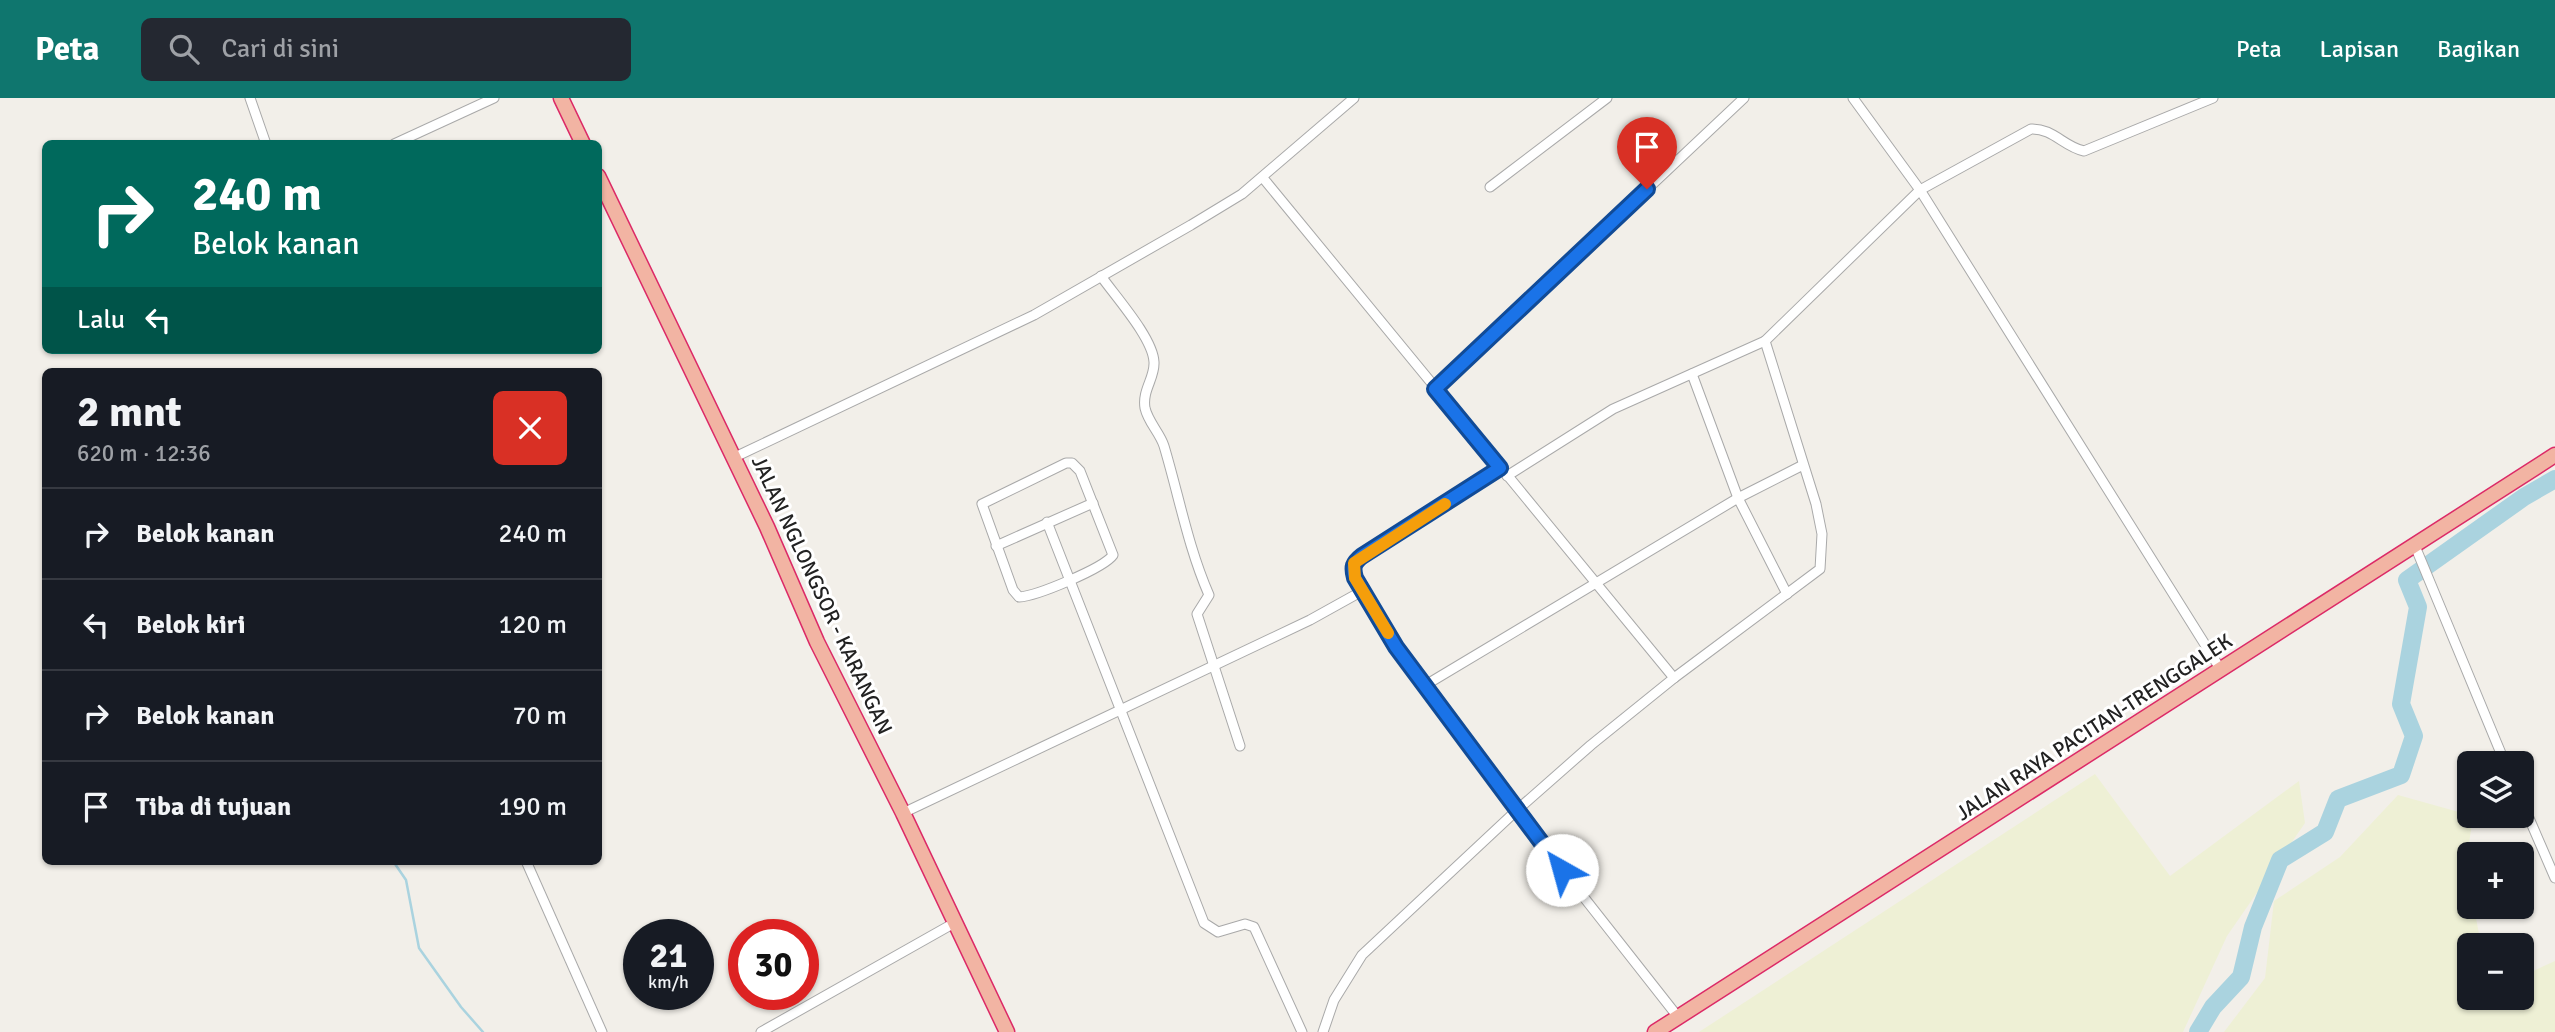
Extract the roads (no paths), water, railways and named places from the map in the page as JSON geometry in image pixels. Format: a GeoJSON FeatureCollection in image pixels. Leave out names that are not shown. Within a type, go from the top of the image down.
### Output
{"type":"FeatureCollection","features":[{"type":"Feature","properties":{"kind":"highway"},"geometry":{"type":"LineString","coordinates":[[561,98],[581,140]]}},
{"type":"Feature","properties":{"kind":"highway","name":"JALAN NGLONGSOR - KARANGAN"},"geometry":{"type":"LineString","coordinates":[[602,184],[735,457],[817,642],[904,813],[1007,1032]]}},
{"type":"Feature","properties":{"kind":"highway","name":"JALAN RAYA PACITAN-TRENGGALEK"},"geometry":{"type":"LineString","coordinates":[[1655,1032],[2221,670],[2418,553],[2555,455]]}},
{"type":"Feature","properties":{"kind":"street"},"geometry":{"type":"LineString","coordinates":[[250,98],[265,140]]}},
{"type":"Feature","properties":{"kind":"street"},"geometry":{"type":"LineString","coordinates":[[403,140],[494,98]]}},
{"type":"Feature","properties":{"kind":"street"},"geometry":{"type":"LineString","coordinates":[[735,457],[1034,315],[1242,194],[1354,98]]}},
{"type":"Feature","properties":{"kind":"street"},"geometry":{"type":"LineString","coordinates":[[1490,187],[1607,98]]}},
{"type":"Feature","properties":{"kind":"street"},"geometry":{"type":"LineString","coordinates":[[1435,389],[1744,98]]}},
{"type":"Feature","properties":{"kind":"street"},"geometry":{"type":"LineString","coordinates":[[1853,98],[1920,190],[2221,670]]}},
{"type":"Feature","properties":{"kind":"street"},"geometry":{"type":"LineString","coordinates":[[1678,1017],[1516,811],[1396,647],[1355,578],[1354,563],[1613,410],[1765,341],[1920,190],[2031,129],[2047,130],[2076,149],[2084,150],[2213,98]]}},
{"type":"Feature","properties":{"kind":"street"},"geometry":{"type":"LineString","coordinates":[[1263,178],[1674,678]]}},
{"type":"Feature","properties":{"kind":"street"},"geometry":{"type":"LineString","coordinates":[[1101,276],[1148,342],[1154,358],[1154,371],[1146,383],[1145,408],[1163,442],[1192,556],[1209,595],[1196,614],[1240,746]]}},
{"type":"Feature","properties":{"kind":"street"},"geometry":{"type":"LineString","coordinates":[[1323,1032],[1345,978],[1362,955],[1516,811],[1591,745],[1674,678],[1820,569],[1823,554],[1816,504],[1765,341]]}},
{"type":"Feature","properties":{"kind":"street"},"geometry":{"type":"LineString","coordinates":[[1692,374],[1738,498],[1787,594]]}},
{"type":"Feature","properties":{"kind":"street"},"geometry":{"type":"LineString","coordinates":[[1060,464],[1076,466],[1093,503],[1113,555],[1107,562],[1070,579],[1020,597],[1013,590],[982,504],[1060,464]]}},
{"type":"Feature","properties":{"kind":"street"},"geometry":{"type":"LineString","coordinates":[[1424,686],[1738,498],[1803,465]]}},
{"type":"Feature","properties":{"kind":"street"},"geometry":{"type":"LineString","coordinates":[[996,546],[1093,503]]}},
{"type":"Feature","properties":{"kind":"street"},"geometry":{"type":"LineString","coordinates":[[1047,522],[1204,923],[1218,932],[1245,924],[1254,928],[1302,1032]]}},
{"type":"Feature","properties":{"kind":"street"},"geometry":{"type":"LineString","coordinates":[[2418,553],[2500,751]]}},
{"type":"Feature","properties":{"kind":"street"},"geometry":{"type":"LineString","coordinates":[[904,813],[1310,620],[1364,590]]}},
{"type":"Feature","properties":{"kind":"street"},"geometry":{"type":"LineString","coordinates":[[2533,828],[2555,878]]}},
{"type":"Feature","properties":{"kind":"street"},"geometry":{"type":"LineString","coordinates":[[528,865],[602,1032]]}},
{"type":"Feature","properties":{"kind":"street"},"geometry":{"type":"LineString","coordinates":[[761,1032],[956,922]]}},
{"type":"Feature","properties":{"kind":"waterway"},"geometry":{"type":"LineString","coordinates":[[2198,1032],[2213,1007],[2241,977],[2253,927],[2280,860],[2325,832],[2338,799],[2401,775],[2414,736],[2401,704],[2418,607],[2407,580],[2524,497],[2555,479]]}},
{"type":"Feature","properties":{"kind":"waterway"},"geometry":{"type":"LineString","coordinates":[[396,865],[406,880],[419,948],[461,1007],[483,1032]]}}]}
